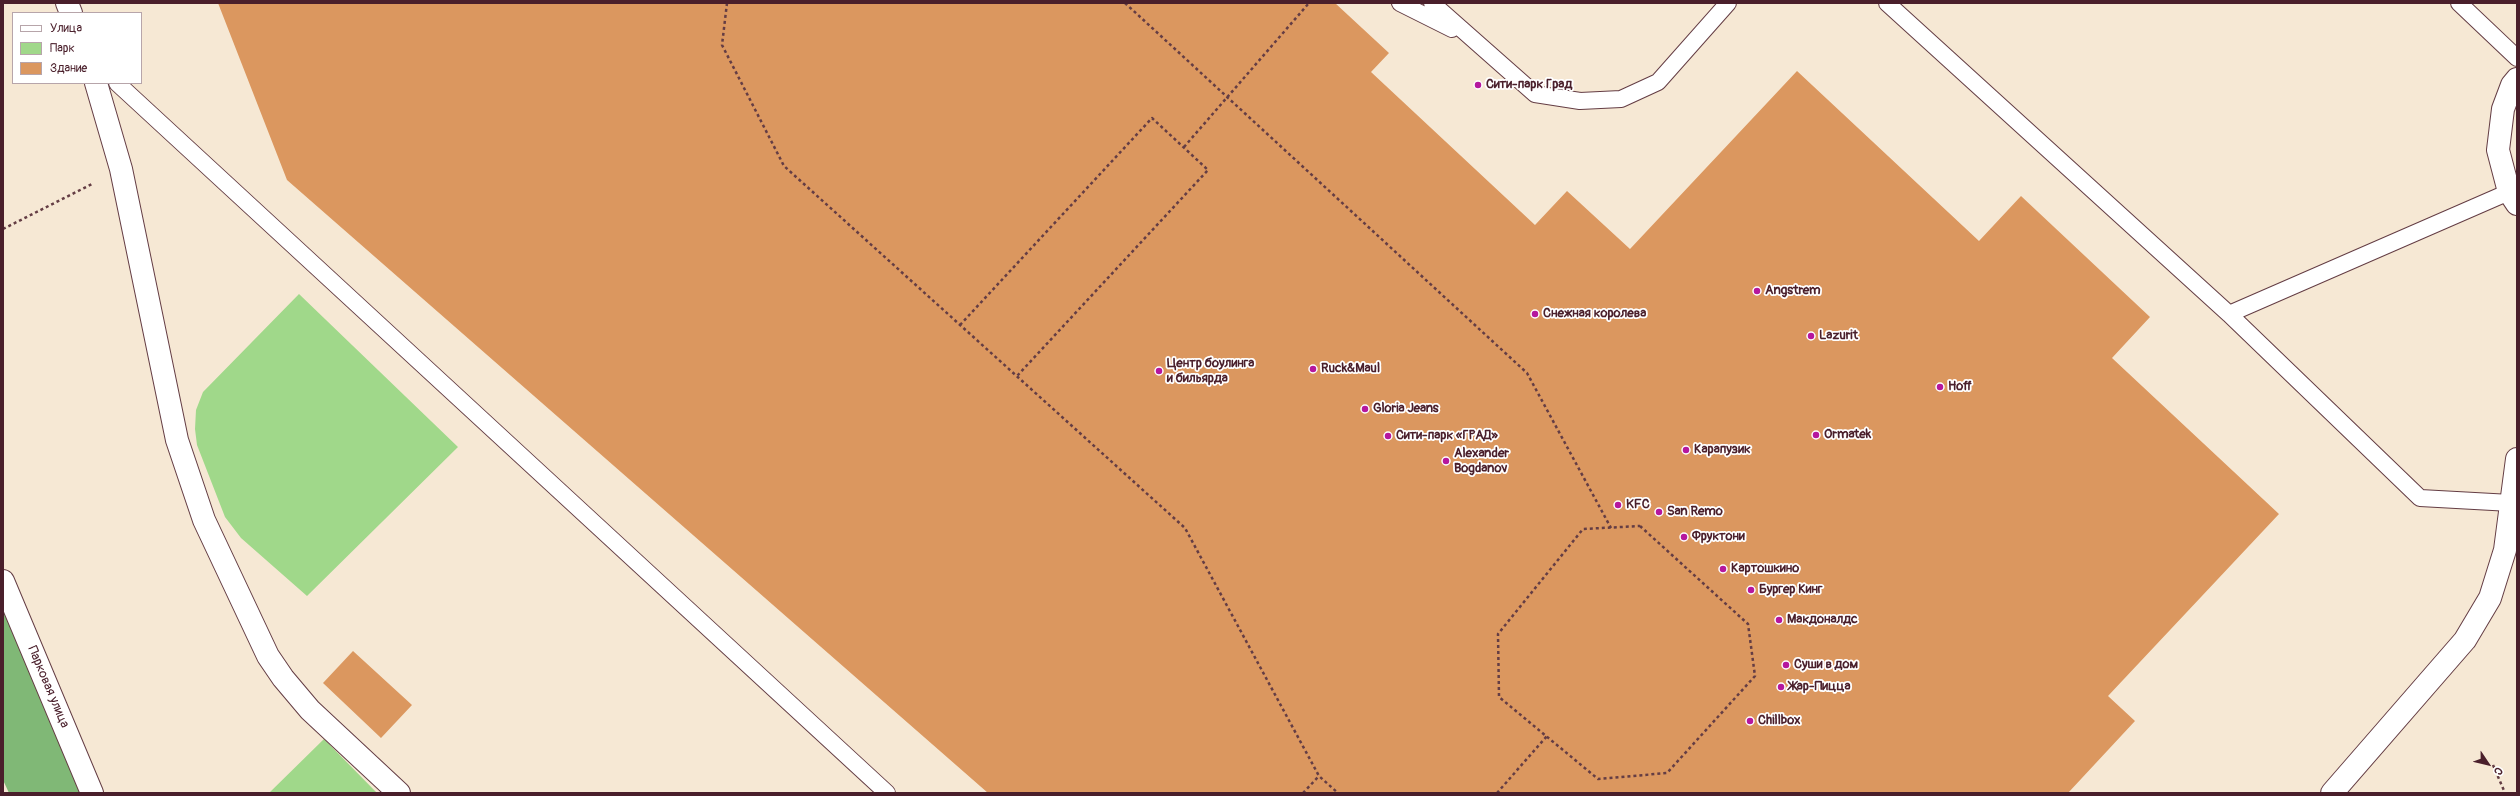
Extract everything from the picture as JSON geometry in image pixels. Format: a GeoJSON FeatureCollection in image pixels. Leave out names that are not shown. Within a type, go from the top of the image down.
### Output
{"type":"FeatureCollection","features":[{"type":"Feature","properties":{"kind":"street"},"geometry":{"type":"LineString","coordinates":[[2513,198],[2498,150],[2503,109],[2512,85],[2517,79]]}},
{"type":"Feature","properties":{"kind":"street"},"geometry":{"type":"LineString","coordinates":[[96,84],[121,169],[177,440],[204,520],[268,656],[283,678],[310,710],[398,793]]}},
{"type":"Feature","properties":{"kind":"street"},"geometry":{"type":"LineString","coordinates":[[2332,793],[2465,640],[2490,598],[2505,550],[2517,459]]}},
{"type":"Feature","properties":{"kind":"street","name":"Парковая улица"},"geometry":{"type":"LineString","coordinates":[[3,581],[92,793]]}},
{"type":"Feature","properties":{"kind":"lane"},"geometry":{"type":"LineString","coordinates":[[1400,3],[1471,39]]}},
{"type":"Feature","properties":{"kind":"lane"},"geometry":{"type":"LineString","coordinates":[[1432,3],[1535,94],[1580,101],[1621,99],[1658,82],[1728,3]]}},
{"type":"Feature","properties":{"kind":"lane"},"geometry":{"type":"LineString","coordinates":[[1887,3],[2229,314],[2420,498],[2511,503]]}},
{"type":"Feature","properties":{"kind":"lane"},"geometry":{"type":"LineString","coordinates":[[2459,3],[2517,58]]}},
{"type":"Feature","properties":{"kind":"lane"},"geometry":{"type":"LineString","coordinates":[[118,84],[887,793]]}},
{"type":"Feature","properties":{"kind":"lane"},"geometry":{"type":"LineString","coordinates":[[2229,314],[2513,198]]}},
{"type":"Feature","properties":{"kind":"path"},"geometry":{"type":"LineString","coordinates":[[727,3],[722,45],[784,166],[1185,528],[1319,776],[1338,793]]}},
{"type":"Feature","properties":{"kind":"path"},"geometry":{"type":"LineString","coordinates":[[1125,3],[1527,373],[1611,528]]}},
{"type":"Feature","properties":{"kind":"path"},"geometry":{"type":"LineString","coordinates":[[1184,147],[1309,3]]}},
{"type":"Feature","properties":{"kind":"path"},"geometry":{"type":"LineString","coordinates":[[960,325],[1152,118],[1208,170],[1017,376]]}},
{"type":"Feature","properties":{"kind":"path"},"geometry":{"type":"LineString","coordinates":[[3,229],[121,169]]}},
{"type":"Feature","properties":{"kind":"path"},"geometry":{"type":"LineString","coordinates":[[1640,526],[1748,624],[1755,676],[1667,773],[1598,779],[1547,736],[1499,697],[1498,634],[1583,529],[1640,526]]}},
{"type":"Feature","properties":{"kind":"path"},"geometry":{"type":"LineString","coordinates":[[1497,793],[1547,736]]}},
{"type":"Feature","properties":{"kind":"path"},"geometry":{"type":"LineString","coordinates":[[2493,765],[2505,793]]}},
{"type":"Feature","properties":{"kind":"path"},"geometry":{"type":"LineString","coordinates":[[1303,793],[1319,776]]}},
{"type":"Feature","properties":{"kind":"green space"},"geometry":{"type":"Polygon","coordinates":[[[299,294],[458,447],[307,596],[241,538],[225,517],[197,445],[195,429],[196,410],[203,392],[299,294]]]}},
{"type":"Feature","properties":{"kind":"green space"},"geometry":{"type":"Polygon","coordinates":[[[3,593],[92,793],[9,793],[3,780],[3,593]]]}},
{"type":"Feature","properties":{"kind":"green space"},"geometry":{"type":"Polygon","coordinates":[[[324,739],[377,793],[269,793],[324,739]]]}},
{"type":"Feature","properties":{"kind":"building","name":"Сити-парк «ГРАД»"},"geometry":{"type":"Polygon","coordinates":[[[218,3],[1335,3],[1389,53],[1371,72],[1535,225],[1567,191],[1630,249],[1797,71],[1979,241],[2021,196],[2150,317],[2112,358],[2279,514],[2108,696],[2135,721],[2068,793],[988,793],[287,180],[218,3]]]}},
{"type":"Feature","properties":{"kind":"building"},"geometry":{"type":"Polygon","coordinates":[[[353,651],[412,705],[381,738],[323,683],[353,651]]]}},
{"type":"Feature","properties":{"kind":"place","name":"Сити-парк Град"},"geometry":{"type":"Point","coordinates":[1478,85]}},
{"type":"Feature","properties":{"kind":"place","name":"Angstrem"},"geometry":{"type":"Point","coordinates":[1757,291]}},
{"type":"Feature","properties":{"kind":"place","name":"Снежная королева"},"geometry":{"type":"Point","coordinates":[1535,314]}},
{"type":"Feature","properties":{"kind":"place","name":"Lazurit"},"geometry":{"type":"Point","coordinates":[1811,336]}},
{"type":"Feature","properties":{"kind":"place","name":"Ruck&Maul"},"geometry":{"type":"Point","coordinates":[1313,369]}},
{"type":"Feature","properties":{"kind":"place","name":"Центр боулинга и бильярда"},"geometry":{"type":"Point","coordinates":[1159,371]}},
{"type":"Feature","properties":{"kind":"place","name":"Hoff"},"geometry":{"type":"Point","coordinates":[1940,387]}},
{"type":"Feature","properties":{"kind":"place","name":"Gloria Jeans"},"geometry":{"type":"Point","coordinates":[1365,409]}},
{"type":"Feature","properties":{"kind":"place","name":"Ormatek"},"geometry":{"type":"Point","coordinates":[1816,435]}},
{"type":"Feature","properties":{"kind":"place","name":"Сити-парк «ГРАД»"},"geometry":{"type":"Point","coordinates":[1388,436]}},
{"type":"Feature","properties":{"kind":"place","name":"Карапузик"},"geometry":{"type":"Point","coordinates":[1686,450]}},
{"type":"Feature","properties":{"kind":"place","name":"Alexander Bogdanov"},"geometry":{"type":"Point","coordinates":[1446,461]}},
{"type":"Feature","properties":{"kind":"place","name":"KFC"},"geometry":{"type":"Point","coordinates":[1618,505]}},
{"type":"Feature","properties":{"kind":"place","name":"San Remo"},"geometry":{"type":"Point","coordinates":[1659,512]}},
{"type":"Feature","properties":{"kind":"place","name":"Фруктони"},"geometry":{"type":"Point","coordinates":[1684,537]}},
{"type":"Feature","properties":{"kind":"place","name":"Картошкино"},"geometry":{"type":"Point","coordinates":[1723,569]}},
{"type":"Feature","properties":{"kind":"place","name":"Бургер Кинг"},"geometry":{"type":"Point","coordinates":[1751,590]}},
{"type":"Feature","properties":{"kind":"place","name":"Макдоналдс"},"geometry":{"type":"Point","coordinates":[1779,620]}},
{"type":"Feature","properties":{"kind":"place","name":"Суши в дом"},"geometry":{"type":"Point","coordinates":[1786,665]}},
{"type":"Feature","properties":{"kind":"place","name":"Жар-Пицца"},"geometry":{"type":"Point","coordinates":[1781,687]}},
{"type":"Feature","properties":{"kind":"place","name":"Chillbox"},"geometry":{"type":"Point","coordinates":[1750,721]}}]}
